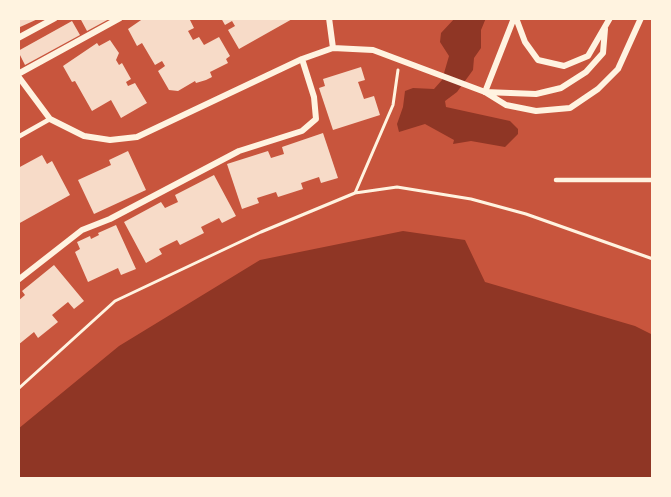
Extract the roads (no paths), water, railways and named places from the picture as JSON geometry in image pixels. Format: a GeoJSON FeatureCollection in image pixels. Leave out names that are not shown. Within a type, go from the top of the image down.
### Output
{"type":"FeatureCollection","features":[{"type":"Feature","properties":{"kind":"street"},"geometry":{"type":"LineString","coordinates":[[18,38],[55,18]]}},
{"type":"Feature","properties":{"kind":"street"},"geometry":{"type":"LineString","coordinates":[[120,18],[18,75],[50,119],[84,136],[110,140],[137,137],[302,59],[333,48],[373,50],[485,92],[506,105],[536,111],[570,108],[598,89],[618,69],[640,18]]}},
{"type":"Feature","properties":{"kind":"street"},"geometry":{"type":"LineString","coordinates":[[329,18],[333,48]]}},
{"type":"Feature","properties":{"kind":"street"},"geometry":{"type":"LineString","coordinates":[[485,92],[515,18]]}},
{"type":"Feature","properties":{"kind":"street"},"geometry":{"type":"LineString","coordinates":[[515,18],[525,42],[538,60],[564,66],[588,56],[610,18]]}},
{"type":"Feature","properties":{"kind":"street"},"geometry":{"type":"LineString","coordinates":[[485,92],[536,94],[561,88],[586,72],[603,53],[605,29]]}},
{"type":"Feature","properties":{"kind":"street"},"geometry":{"type":"LineString","coordinates":[[18,280],[82,230],[110,219],[239,151],[302,130],[316,118],[314,97],[302,59]]}},
{"type":"Feature","properties":{"kind":"lane"},"geometry":{"type":"LineString","coordinates":[[18,137],[50,119]]}},
{"type":"Feature","properties":{"kind":"lane"},"geometry":{"type":"LineString","coordinates":[[556,180],[653,180]]}}]}
